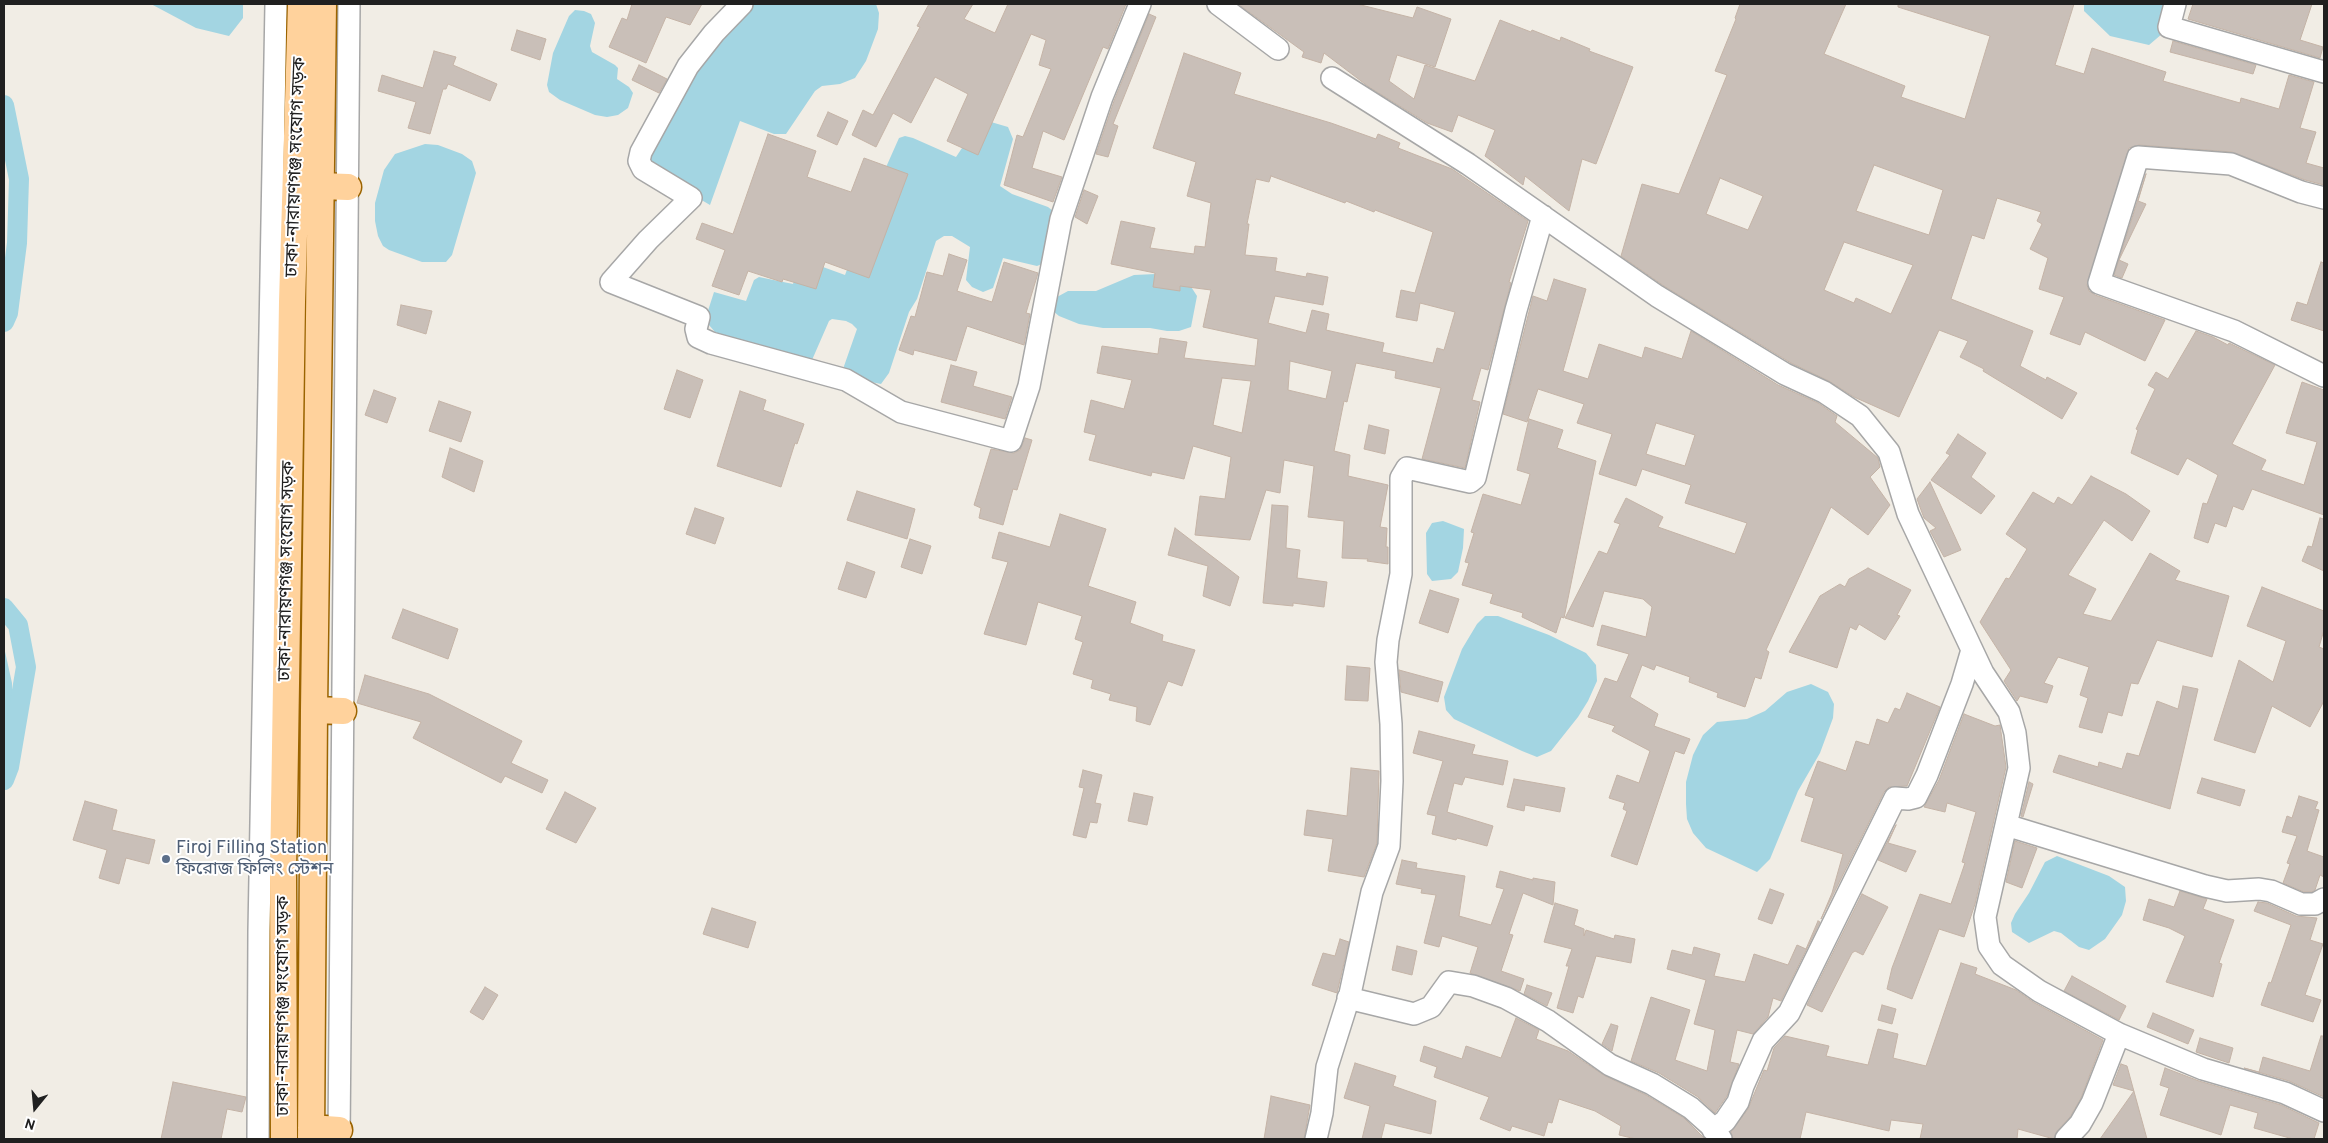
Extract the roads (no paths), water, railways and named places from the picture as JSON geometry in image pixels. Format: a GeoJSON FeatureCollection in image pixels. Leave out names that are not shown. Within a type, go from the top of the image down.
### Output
{"type":"FeatureCollection","features":[{"type":"Feature","properties":{"kind":"main road","name":"ঢাকা-নারায়ণগঞ্জ সংযোগ সড়ক"},"geometry":{"type":"LineString","coordinates":[[301,4],[311,100]]}},
{"type":"Feature","properties":{"kind":"main road","name":"ঢাকা-নারায়ণগঞ্জ সংযোগ সড়ক"},"geometry":{"type":"LineString","coordinates":[[284,1139],[283,874],[274,725],[297,185],[311,100],[323,4]]}},
{"type":"Feature","properties":{"kind":"main road","name":"ঢাকা-নারায়ণগঞ্জ সংযোগ সড়ক"},"geometry":{"type":"LineString","coordinates":[[297,185],[314,710],[311,1134]]}},
{"type":"Feature","properties":{"kind":"main road"},"geometry":{"type":"LineString","coordinates":[[297,185],[348,187]]}},
{"type":"Feature","properties":{"kind":"main road"},"geometry":{"type":"LineString","coordinates":[[314,710],[343,711]]}},
{"type":"Feature","properties":{"kind":"main road"},"geometry":{"type":"LineString","coordinates":[[311,1134],[339,1134]]}},
{"type":"Feature","properties":{"kind":"street"},"geometry":{"type":"LineString","coordinates":[[276,4],[297,185]]}},
{"type":"Feature","properties":{"kind":"street"},"geometry":{"type":"LineString","coordinates":[[339,1134],[349,4]]}},
{"type":"Feature","properties":{"kind":"street"},"geometry":{"type":"LineString","coordinates":[[742,4],[714,33],[688,66],[641,152],[639,161],[643,169],[691,198],[648,240],[611,282],[699,317],[696,329],[698,337],[712,343],[846,380],[901,412],[1011,441],[1029,386],[1052,261],[1072,184],[1102,97],[1140,4]]}},
{"type":"Feature","properties":{"kind":"street"},"geometry":{"type":"LineString","coordinates":[[1218,4],[1278,49]]}},
{"type":"Feature","properties":{"kind":"street"},"geometry":{"type":"LineString","coordinates":[[2175,4],[2169,27],[2324,72]]}},
{"type":"Feature","properties":{"kind":"street"},"geometry":{"type":"LineString","coordinates":[[1332,78],[1468,164],[1657,296],[1785,374],[1824,392],[1860,416],[1889,452],[1908,514],[1982,673],[2009,712],[2015,733],[2018,768],[1985,917],[1989,946],[2002,965],[2039,991],[2118,1034],[2203,1070],[2285,1093],[2324,1111]]}},
{"type":"Feature","properties":{"kind":"street"},"geometry":{"type":"LineString","coordinates":[[2324,198],[2301,192],[2230,164],[2138,158],[2099,283],[2234,331],[2324,376]]}},
{"type":"Feature","properties":{"kind":"street"},"geometry":{"type":"LineString","coordinates":[[1316,1139],[1322,1113],[1327,1067],[1348,998],[1372,892],[1389,846],[1392,781],[1391,724],[1386,662],[1390,625],[1402,574],[1401,478],[1407,468],[1470,482],[1476,478],[1516,310],[1543,216]]}},
{"type":"Feature","properties":{"kind":"street"},"geometry":{"type":"LineString","coordinates":[[1348,998],[1414,1014],[1431,1007],[1449,982],[1473,986],[1506,998],[1548,1021],[1610,1065],[1652,1084],[1691,1108],[1717,1135],[1738,1102],[1743,1086],[1763,1042],[1789,1013],[1895,798],[1908,799],[1916,797],[1927,775],[1962,684],[1972,650]]}},
{"type":"Feature","properties":{"kind":"street"},"geometry":{"type":"LineString","coordinates":[[258,1139],[259,932],[274,725]]}},
{"type":"Feature","properties":{"kind":"street"},"geometry":{"type":"LineString","coordinates":[[2006,825],[2130,865],[2226,891],[2259,888],[2301,904],[2315,904],[2324,899]]}},
{"type":"Feature","properties":{"kind":"street"},"geometry":{"type":"LineString","coordinates":[[2066,1139],[2080,1124],[2092,1103],[2118,1034]]}},
{"type":"Feature","properties":{"kind":"water"},"geometry":{"type":"Polygon","coordinates":[[[151,4],[243,4],[243,18],[229,36],[196,28],[151,4]]]}},
{"type":"Feature","properties":{"kind":"water"},"geometry":{"type":"Polygon","coordinates":[[[752,4],[876,4],[879,13],[878,29],[866,61],[855,78],[840,84],[822,86],[815,91],[786,134],[774,134],[740,121],[710,205],[671,182],[646,156],[693,68],[752,4]]]}},
{"type":"Feature","properties":{"kind":"water"},"geometry":{"type":"Polygon","coordinates":[[[2084,4],[2177,4],[2169,28],[2149,45],[2110,36],[2084,11],[2084,4]]]}},
{"type":"Feature","properties":{"kind":"water"},"geometry":{"type":"Polygon","coordinates":[[[575,10],[591,14],[595,23],[590,46],[592,52],[618,68],[617,79],[629,87],[633,93],[628,108],[618,115],[607,117],[595,115],[560,100],[549,92],[547,85],[553,53],[569,16],[575,10]]]}},
{"type":"Feature","properties":{"kind":"water"},"geometry":{"type":"Polygon","coordinates":[[[991,122],[1008,127],[1013,139],[1000,186],[1012,194],[1048,207],[1053,211],[1042,264],[1037,266],[1003,258],[993,288],[983,292],[972,287],[966,280],[970,247],[952,236],[944,236],[936,241],[917,299],[909,312],[889,373],[881,384],[866,381],[843,369],[857,329],[846,321],[832,319],[829,321],[812,360],[730,340],[715,332],[709,325],[706,317],[714,292],[746,301],[754,280],[759,277],[793,284],[801,259],[845,275],[879,183],[899,138],[905,136],[913,138],[956,157],[964,145],[991,122]]]}},
{"type":"Feature","properties":{"kind":"water"},"geometry":{"type":"Polygon","coordinates":[[[425,144],[438,145],[462,154],[472,161],[476,173],[452,255],[446,262],[422,262],[389,250],[383,246],[378,236],[375,221],[375,203],[384,170],[395,154],[425,144]]]}},
{"type":"Feature","properties":{"kind":"water"},"geometry":{"type":"Polygon","coordinates":[[[1156,274],[1188,282],[1197,296],[1191,327],[1179,331],[1150,328],[1103,328],[1079,324],[1059,316],[1053,311],[1057,297],[1068,291],[1096,291],[1134,275],[1156,274]]]}},
{"type":"Feature","properties":{"kind":"water"},"geometry":{"type":"Polygon","coordinates":[[[1443,521],[1464,529],[1463,548],[1458,572],[1451,579],[1432,581],[1427,574],[1426,533],[1432,523],[1443,521]]]}},
{"type":"Feature","properties":{"kind":"water"},"geometry":{"type":"Polygon","coordinates":[[[1485,616],[1498,616],[1549,635],[1586,653],[1596,665],[1597,681],[1578,717],[1551,751],[1537,757],[1454,719],[1446,710],[1444,697],[1462,649],[1477,624],[1485,616]]]}},
{"type":"Feature","properties":{"kind":"water"},"geometry":{"type":"Polygon","coordinates":[[[4,647],[12,683],[12,704],[7,740],[4,748],[4,647]]]}},
{"type":"Feature","properties":{"kind":"water"},"geometry":{"type":"Polygon","coordinates":[[[1811,684],[1828,692],[1834,704],[1833,718],[1820,753],[1798,791],[1770,859],[1757,872],[1706,848],[1693,833],[1687,819],[1686,782],[1693,755],[1703,735],[1717,722],[1747,719],[1765,711],[1787,692],[1811,684]]]}},
{"type":"Feature","properties":{"kind":"water"},"geometry":{"type":"Polygon","coordinates":[[[2057,856],[2109,876],[2125,887],[2126,901],[2122,915],[2105,939],[2089,950],[2079,947],[2061,933],[2054,931],[2029,943],[2012,932],[2011,923],[2015,914],[2029,893],[2045,862],[2057,856]]]}},
{"type":"Feature","properties":{"kind":"waterway"},"geometry":{"type":"LineString","coordinates":[[4,105],[19,179],[17,243],[8,313],[4,322]]}},
{"type":"Feature","properties":{"kind":"waterway"},"geometry":{"type":"LineString","coordinates":[[4,608],[18,625],[26,667],[9,767],[4,780]]}},
{"type":"Feature","properties":{"kind":"place","name":"Firoj Filling Station ফিরোজ ফিলিং স্টেশন"},"geometry":{"type":"Point","coordinates":[166,859]}}]}
